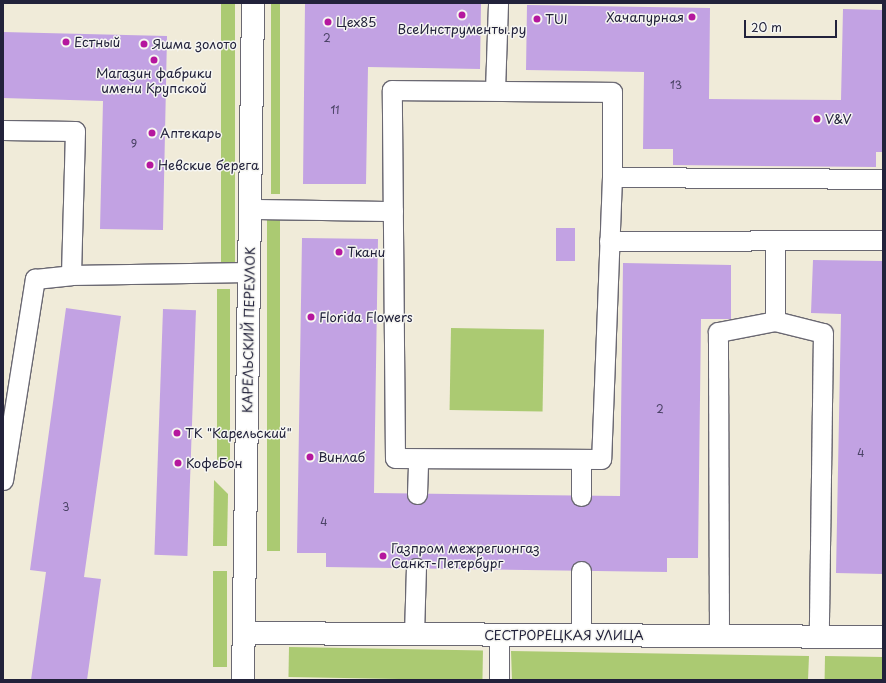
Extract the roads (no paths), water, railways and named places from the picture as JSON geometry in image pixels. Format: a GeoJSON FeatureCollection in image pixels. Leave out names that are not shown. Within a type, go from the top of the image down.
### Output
{"type":"FeatureCollection","features":[{"type":"Feature","properties":{"kind":"street","name":"КАРЕЛЬСКИЙ ПЕРЕУЛОК"},"geometry":{"type":"LineString","coordinates":[[243,680],[253,3]]}},
{"type":"Feature","properties":{"kind":"street","name":"СЕСТРОРЕЦКАЯ УЛИЦА"},"geometry":{"type":"LineString","coordinates":[[244,633],[883,637]]}},
{"type":"Feature","properties":{"kind":"lane"},"geometry":{"type":"LineString","coordinates":[[495,90],[498,3]]}},
{"type":"Feature","properties":{"kind":"lane"},"geometry":{"type":"LineString","coordinates":[[392,90],[612,92],[612,176],[601,459],[395,458],[392,90]]}},
{"type":"Feature","properties":{"kind":"lane"},"geometry":{"type":"LineString","coordinates":[[3,130],[75,131],[70,275]]}},
{"type":"Feature","properties":{"kind":"lane"},"geometry":{"type":"LineString","coordinates":[[612,176],[883,179]]}},
{"type":"Feature","properties":{"kind":"lane"},"geometry":{"type":"LineString","coordinates":[[250,209],[393,211]]}},
{"type":"Feature","properties":{"kind":"lane"},"geometry":{"type":"LineString","coordinates":[[775,240],[775,321]]}},
{"type":"Feature","properties":{"kind":"lane"},"geometry":{"type":"LineString","coordinates":[[609,241],[883,240]]}},
{"type":"Feature","properties":{"kind":"lane"},"geometry":{"type":"LineString","coordinates":[[3,480],[35,279],[70,275],[249,272]]}},
{"type":"Feature","properties":{"kind":"lane"},"geometry":{"type":"LineString","coordinates":[[719,636],[718,332],[775,321],[823,333],[819,637]]}},
{"type":"Feature","properties":{"kind":"lane"},"geometry":{"type":"LineString","coordinates":[[417,494],[418,459]]}},
{"type":"Feature","properties":{"kind":"lane"},"geometry":{"type":"LineString","coordinates":[[581,459],[581,496]]}},
{"type":"Feature","properties":{"kind":"lane"},"geometry":{"type":"LineString","coordinates":[[414,634],[416,568]]}},
{"type":"Feature","properties":{"kind":"lane"},"geometry":{"type":"LineString","coordinates":[[581,571],[581,635]]}},
{"type":"Feature","properties":{"kind":"lane"},"geometry":{"type":"LineString","coordinates":[[499,635],[499,680]]}},
{"type":"Feature","properties":{"kind":"place","name":"ВсеИнструменты.ру"},"geometry":{"type":"Point","coordinates":[462,15]}},
{"type":"Feature","properties":{"kind":"place","name":"Хачапурная"},"geometry":{"type":"Point","coordinates":[692,17]}},
{"type":"Feature","properties":{"kind":"place","name":"TUI"},"geometry":{"type":"Point","coordinates":[537,19]}},
{"type":"Feature","properties":{"kind":"place","name":"Цех85"},"geometry":{"type":"Point","coordinates":[328,22]}},
{"type":"Feature","properties":{"kind":"place","name":"Естный"},"geometry":{"type":"Point","coordinates":[66,42]}},
{"type":"Feature","properties":{"kind":"place","name":"Яшма золото"},"geometry":{"type":"Point","coordinates":[144,44]}},
{"type":"Feature","properties":{"kind":"place","name":"Магазин фабрики имени Крупской"},"geometry":{"type":"Point","coordinates":[154,60]}},
{"type":"Feature","properties":{"kind":"place","name":"V&V"},"geometry":{"type":"Point","coordinates":[817,119]}},
{"type":"Feature","properties":{"kind":"place","name":"Аптекарь"},"geometry":{"type":"Point","coordinates":[152,133]}},
{"type":"Feature","properties":{"kind":"place","name":"Невские берега"},"geometry":{"type":"Point","coordinates":[150,165]}},
{"type":"Feature","properties":{"kind":"place","name":"Ткани"},"geometry":{"type":"Point","coordinates":[339,252]}},
{"type":"Feature","properties":{"kind":"place","name":"Florida Flowers"},"geometry":{"type":"Point","coordinates":[311,317]}},
{"type":"Feature","properties":{"kind":"place","name":"ТК \"Карельский\""},"geometry":{"type":"Point","coordinates":[177,433]}},
{"type":"Feature","properties":{"kind":"place","name":"Винлаб"},"geometry":{"type":"Point","coordinates":[310,457]}},
{"type":"Feature","properties":{"kind":"place","name":"КофеБон"},"geometry":{"type":"Point","coordinates":[178,463]}},
{"type":"Feature","properties":{"kind":"place","name":"Газпром межрегионгаз Санкт-Петербург"},"geometry":{"type":"Point","coordinates":[383,556]}}]}
